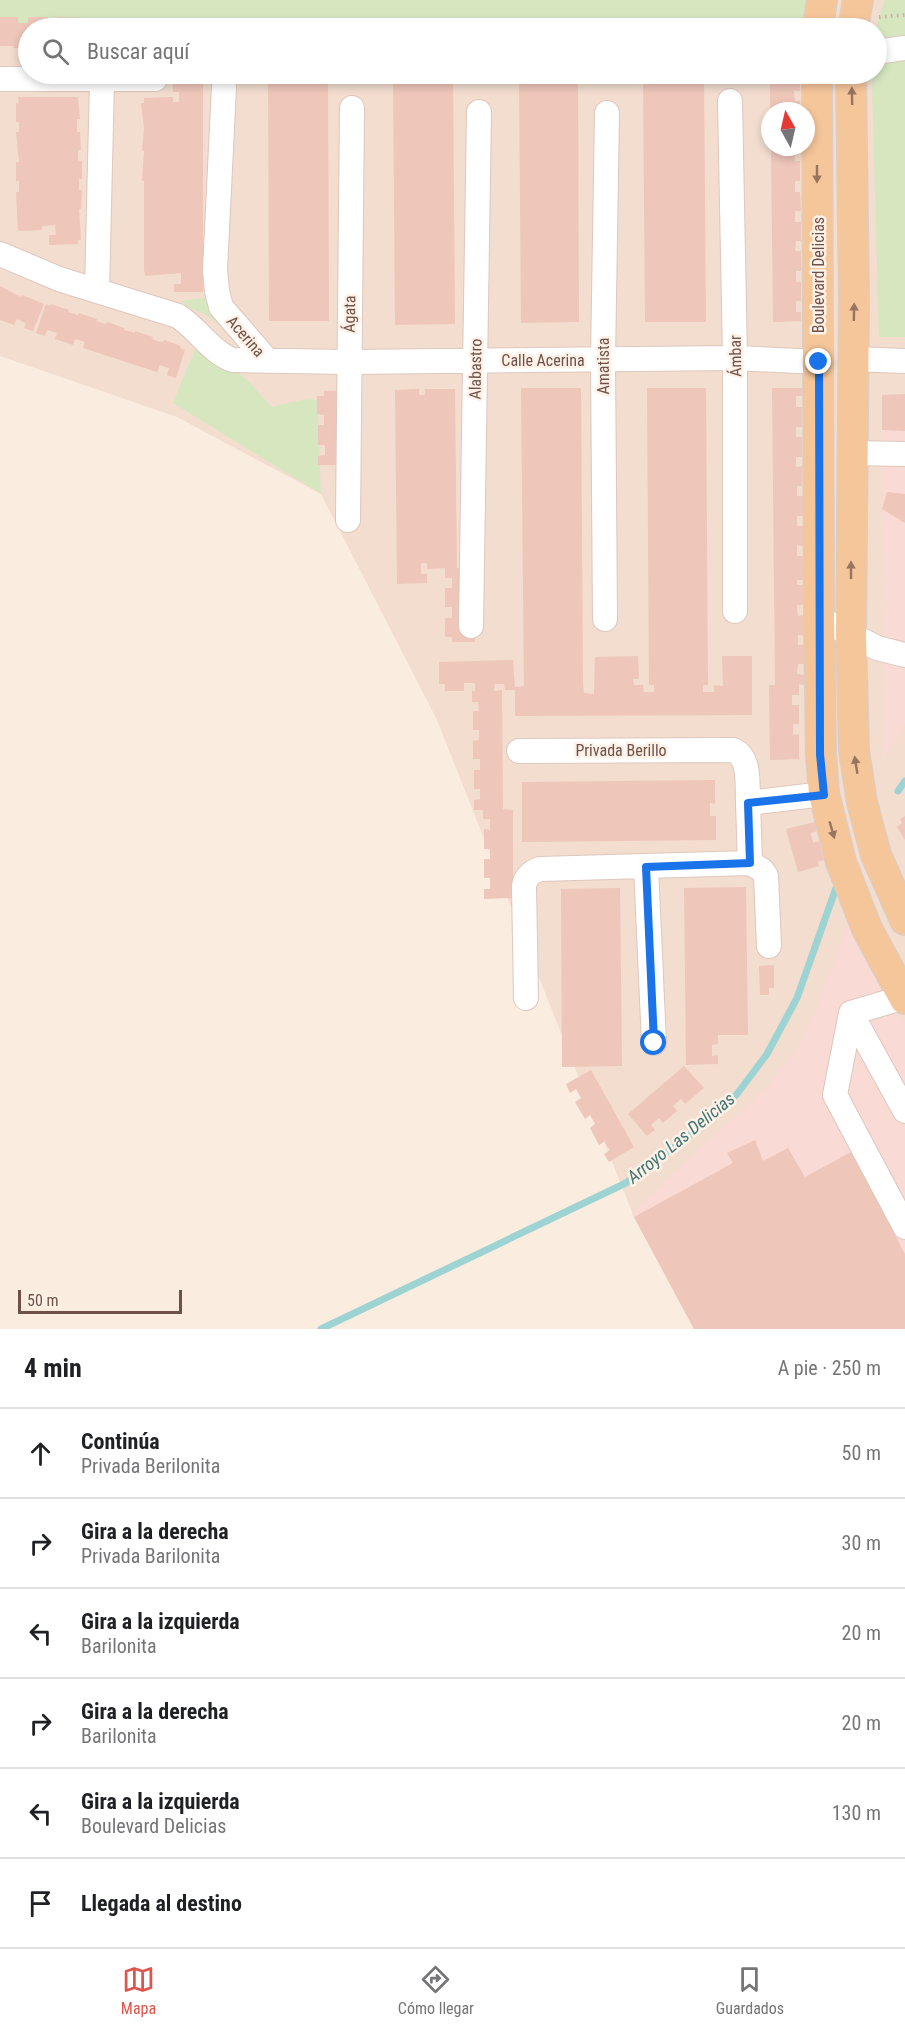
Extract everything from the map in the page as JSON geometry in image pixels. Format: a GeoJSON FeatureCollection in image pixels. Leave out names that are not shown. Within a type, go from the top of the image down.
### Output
{"type":"FeatureCollection","features":[{"type":"Feature","properties":{"kind":"main road"},"geometry":{"type":"LineString","coordinates":[[819,18],[822,0]]}},
{"type":"Feature","properties":{"kind":"main road"},"geometry":{"type":"LineString","coordinates":[[855,18],[858,0]]}},
{"type":"Feature","properties":{"kind":"main road","name":"Boulevard Delicias"},"geometry":{"type":"LineString","coordinates":[[817,84],[820,754],[824,795],[841,862],[867,928],[905,998]]}},
{"type":"Feature","properties":{"kind":"main road"},"geometry":{"type":"LineString","coordinates":[[851,84],[853,359],[851,636],[854,751],[862,802],[876,855],[905,920]]}},
{"type":"Feature","properties":{"kind":"street"},"geometry":{"type":"LineString","coordinates":[[887,50],[905,48]]}},
{"type":"Feature","properties":{"kind":"street"},"geometry":{"type":"LineString","coordinates":[[0,78],[18,78]]}},
{"type":"Feature","properties":{"kind":"street"},"geometry":{"type":"LineString","coordinates":[[97,291],[102,84]]}},
{"type":"Feature","properties":{"kind":"street","name":"Acerina"},"geometry":{"type":"LineString","coordinates":[[224,87],[215,270],[217,291],[221,308],[267,360]]}},
{"type":"Feature","properties":{"kind":"street","name":"Ámbar"},"geometry":{"type":"LineString","coordinates":[[730,101],[735,358],[735,611]]}},
{"type":"Feature","properties":{"kind":"street","name":"Ágata"},"geometry":{"type":"LineString","coordinates":[[348,520],[352,108]]}},
{"type":"Feature","properties":{"kind":"street","name":"Alabastro"},"geometry":{"type":"LineString","coordinates":[[471,626],[479,112]]}},
{"type":"Feature","properties":{"kind":"street","name":"Amatista"},"geometry":{"type":"LineString","coordinates":[[605,620],[603,360],[607,113]]}},
{"type":"Feature","properties":{"kind":"street","name":"Acerina"},"geometry":{"type":"LineString","coordinates":[[0,254],[59,279],[178,316],[191,324],[224,356],[232,360],[267,360]]}},
{"type":"Feature","properties":{"kind":"street","name":"Calle Acerina"},"geometry":{"type":"LineString","coordinates":[[267,360],[348,362],[735,358],[819,362]]}},
{"type":"Feature","properties":{"kind":"street"},"geometry":{"type":"LineString","coordinates":[[853,359],[905,361]]}},
{"type":"Feature","properties":{"kind":"street"},"geometry":{"type":"LineString","coordinates":[[852,453],[905,454]]}},
{"type":"Feature","properties":{"kind":"street"},"geometry":{"type":"LineString","coordinates":[[819,618],[877,648],[905,655]]}},
{"type":"Feature","properties":{"kind":"street","name":"Privada Berillo"},"geometry":{"type":"LineString","coordinates":[[519,751],[733,750],[740,753],[745,760],[748,803]]}},
{"type":"Feature","properties":{"kind":"street"},"geometry":{"type":"LineString","coordinates":[[750,863],[748,803],[824,795]]}},
{"type":"Feature","properties":{"kind":"street"},"geometry":{"type":"LineString","coordinates":[[526,998],[524,886],[529,874],[540,868],[750,863],[762,870],[768,884],[769,945]]}},
{"type":"Feature","properties":{"kind":"street"},"geometry":{"type":"LineString","coordinates":[[646,867],[654,1043]]}},
{"type":"Feature","properties":{"kind":"street"},"geometry":{"type":"LineString","coordinates":[[851,1013],[905,998]]}},
{"type":"Feature","properties":{"kind":"street"},"geometry":{"type":"LineString","coordinates":[[851,1013],[905,1111]]}},
{"type":"Feature","properties":{"kind":"street"},"geometry":{"type":"LineString","coordinates":[[851,1013],[835,1095],[905,1227]]}},
{"type":"Feature","properties":{"kind":"shaded area"},"geometry":{"type":"Polygon","coordinates":[[[0,0],[905,0],[905,1329],[694,1329],[634,1217],[437,720],[321,494],[177,417],[0,356],[0,0]]]}},
{"type":"Feature","properties":{"kind":"shaded area"},"geometry":{"type":"Polygon","coordinates":[[[905,394],[905,726],[883,760],[882,395],[905,394]]]}},
{"type":"Feature","properties":{"kind":"shaded area"},"geometry":{"type":"Polygon","coordinates":[[[850,920],[905,1024],[905,1329],[694,1329],[632,1213],[767,1087],[795,1051],[816,1009],[850,920]]]}},
{"type":"Feature","properties":{"kind":"green space"},"geometry":{"type":"Polygon","coordinates":[[[0,0],[830,0],[828,18],[18,18],[18,26],[0,26],[0,0]]]}},
{"type":"Feature","properties":{"kind":"green space"},"geometry":{"type":"Polygon","coordinates":[[[885,0],[905,0],[905,337],[879,337],[872,86],[872,84],[887,84],[887,18],[879,18],[885,0]]]}},
{"type":"Feature","properties":{"kind":"green space"},"geometry":{"type":"Polygon","coordinates":[[[210,297],[248,346],[203,313],[191,309],[181,301],[210,297]]]}},
{"type":"Feature","properties":{"kind":"green space"},"geometry":{"type":"Polygon","coordinates":[[[196,347],[230,366],[250,383],[271,407],[306,399],[317,400],[321,494],[173,403],[196,347]]]}},
{"type":"Feature","properties":{"kind":"building"},"geometry":{"type":"Polygon","coordinates":[[[0,17],[18,17],[18,48],[0,46],[0,17]]]}},
{"type":"Feature","properties":{"kind":"building"},"geometry":{"type":"Polygon","coordinates":[[[173,84],[203,84],[203,292],[174,292],[174,284],[181,284],[181,273],[145,276],[144,181],[142,181],[144,129],[141,103],[144,103],[144,98],[173,97],[173,102],[179,102],[179,92],[173,92],[173,84]]]}},
{"type":"Feature","properties":{"kind":"building"},"geometry":{"type":"Polygon","coordinates":[[[268,84],[328,84],[329,321],[269,321],[268,84]]]}},
{"type":"Feature","properties":{"kind":"building"},"geometry":{"type":"Polygon","coordinates":[[[393,84],[453,84],[455,324],[395,325],[393,84]]]}},
{"type":"Feature","properties":{"kind":"building"},"geometry":{"type":"Polygon","coordinates":[[[519,84],[578,84],[579,322],[521,323],[519,84]]]}},
{"type":"Feature","properties":{"kind":"building"},"geometry":{"type":"Polygon","coordinates":[[[643,84],[704,84],[706,322],[645,322],[643,84]]]}},
{"type":"Feature","properties":{"kind":"building"},"geometry":{"type":"Polygon","coordinates":[[[770,84],[800,84],[800,91],[794,91],[795,101],[800,101],[770,102],[770,84]]]}},
{"type":"Feature","properties":{"kind":"building"},"geometry":{"type":"Polygon","coordinates":[[[18,97],[78,97],[80,119],[77,119],[77,132],[80,132],[81,150],[78,150],[78,161],[82,161],[82,179],[79,179],[79,190],[82,190],[81,209],[79,209],[81,240],[78,240],[78,244],[49,245],[49,235],[56,235],[55,225],[42,226],[42,230],[18,231],[16,192],[19,192],[19,181],[16,181],[16,162],[19,162],[16,132],[19,132],[19,122],[16,122],[16,103],[19,103],[18,97]]]}},
{"type":"Feature","properties":{"kind":"building"},"geometry":{"type":"Polygon","coordinates":[[[771,156],[795,156],[795,161],[800,161],[800,181],[795,181],[795,192],[800,192],[801,211],[795,211],[795,222],[801,222],[801,241],[796,241],[795,251],[801,251],[801,271],[796,271],[796,282],[801,282],[801,301],[796,301],[796,312],[801,312],[801,321],[773,322],[771,156]]]}},
{"type":"Feature","properties":{"kind":"building"},"geometry":{"type":"Polygon","coordinates":[[[0,286],[21,297],[22,295],[44,304],[33,331],[24,328],[26,323],[17,319],[14,325],[0,320],[0,286]]]}},
{"type":"Feature","properties":{"kind":"building"},"geometry":{"type":"Polygon","coordinates":[[[46,304],[97,319],[96,321],[106,324],[107,322],[124,328],[124,330],[153,337],[152,339],[157,341],[163,342],[164,340],[181,346],[180,348],[185,350],[176,378],[167,375],[169,368],[160,365],[157,372],[83,348],[85,342],[75,339],[73,345],[55,339],[57,333],[47,330],[45,336],[36,333],[46,304]]]}},
{"type":"Feature","properties":{"kind":"building"},"geometry":{"type":"Polygon","coordinates":[[[521,388],[581,388],[583,685],[584,693],[594,694],[595,657],[638,656],[639,679],[633,679],[634,685],[643,685],[644,692],[654,692],[654,685],[649,685],[647,388],[706,388],[708,685],[703,685],[703,692],[714,692],[714,685],[723,686],[722,656],[752,656],[752,715],[515,716],[515,690],[505,690],[504,684],[495,684],[494,691],[502,690],[503,809],[513,810],[513,898],[484,899],[484,889],[490,889],[490,878],[484,878],[484,859],[490,859],[490,849],[484,849],[484,829],[490,830],[490,819],[483,819],[483,810],[474,810],[474,800],[480,799],[480,789],[474,789],[474,770],[480,770],[480,759],[473,759],[473,741],[479,740],[479,730],[473,730],[473,711],[479,711],[478,702],[472,702],[475,683],[464,683],[464,691],[445,691],[445,684],[439,684],[439,662],[513,660],[515,687],[524,686],[521,388]]]}},
{"type":"Feature","properties":{"kind":"building"},"geometry":{"type":"Polygon","coordinates":[[[772,388],[802,388],[802,396],[796,396],[796,407],[802,407],[802,427],[796,427],[796,437],[802,437],[802,457],[796,457],[796,467],[803,466],[802,486],[797,486],[797,496],[803,496],[803,516],[797,516],[797,526],[803,526],[803,546],[797,545],[797,556],[803,556],[803,580],[797,580],[797,585],[803,585],[803,605],[797,605],[797,610],[798,616],[804,615],[804,635],[798,635],[798,645],[804,645],[804,664],[798,664],[797,674],[804,675],[804,685],[799,684],[799,695],[792,695],[792,705],[799,705],[799,724],[793,724],[793,735],[799,734],[799,759],[770,760],[769,685],[775,685],[772,388]]]}},
{"type":"Feature","properties":{"kind":"building"},"geometry":{"type":"Polygon","coordinates":[[[419,389],[419,395],[425,395],[425,389],[455,389],[457,568],[475,568],[475,642],[452,642],[452,637],[445,637],[445,618],[452,618],[452,607],[445,607],[445,588],[452,588],[452,578],[445,578],[445,568],[427,569],[427,563],[421,563],[421,574],[427,574],[427,583],[397,584],[395,390],[419,389]]]}},
{"type":"Feature","properties":{"kind":"building"},"geometry":{"type":"Polygon","coordinates":[[[347,390],[347,465],[318,465],[318,456],[325,455],[325,445],[318,445],[318,425],[324,425],[324,415],[317,414],[317,396],[324,396],[324,391],[347,390]]]}},
{"type":"Feature","properties":{"kind":"building"},"geometry":{"type":"Polygon","coordinates":[[[905,394],[905,431],[882,430],[882,395],[905,394]]]}},
{"type":"Feature","properties":{"kind":"building"},"geometry":{"type":"Polygon","coordinates":[[[887,492],[905,494],[905,523],[882,509],[887,492]]]}},
{"type":"Feature","properties":{"kind":"building"},"geometry":{"type":"Polygon","coordinates":[[[715,780],[715,804],[710,803],[710,816],[716,816],[716,840],[522,842],[522,782],[715,780]]]}},
{"type":"Feature","properties":{"kind":"building"},"geometry":{"type":"Polygon","coordinates":[[[905,816],[905,840],[897,827],[902,823],[900,819],[905,816]]]}},
{"type":"Feature","properties":{"kind":"building"},"geometry":{"type":"Polygon","coordinates":[[[815,822],[817,831],[811,833],[813,843],[819,841],[824,860],[818,862],[819,866],[798,872],[786,829],[815,822]]]}},
{"type":"Feature","properties":{"kind":"building"},"geometry":{"type":"Polygon","coordinates":[[[746,887],[748,1035],[718,1035],[718,1044],[712,1045],[712,1056],[718,1055],[718,1064],[686,1065],[684,888],[746,887]]]}},
{"type":"Feature","properties":{"kind":"building"},"geometry":{"type":"Polygon","coordinates":[[[620,888],[622,1066],[562,1067],[561,889],[620,888]]]}},
{"type":"Feature","properties":{"kind":"building"},"geometry":{"type":"Polygon","coordinates":[[[774,965],[774,988],[769,988],[769,995],[760,995],[759,966],[774,965]]]}},
{"type":"Feature","properties":{"kind":"building"},"geometry":{"type":"Polygon","coordinates":[[[684,1066],[704,1088],[685,1104],[681,1099],[673,1106],[677,1111],[663,1123],[659,1118],[651,1125],[655,1130],[647,1136],[628,1114],[684,1066]]]}},
{"type":"Feature","properties":{"kind":"building"},"geometry":{"type":"Polygon","coordinates":[[[591,1070],[634,1147],[609,1162],[604,1154],[610,1150],[605,1141],[599,1145],[590,1128],[595,1124],[590,1115],[585,1119],[575,1102],[581,1098],[576,1089],[570,1093],[566,1084],[591,1070]]]}},
{"type":"Feature","properties":{"kind":"building"},"geometry":{"type":"Polygon","coordinates":[[[755,1140],[763,1161],[788,1148],[805,1177],[851,1152],[905,1254],[905,1329],[694,1329],[634,1217],[733,1163],[727,1153],[755,1140]]]}},
{"type":"Feature","properties":{"kind":"waterway","name":"Arroyo Las Delicias"},"geometry":{"type":"LineString","coordinates":[[898,791],[905,781]]}},
{"type":"Feature","properties":{"kind":"waterway","name":"Arroyo Las Delicias"},"geometry":{"type":"LineString","coordinates":[[321,1329],[626,1183],[686,1138],[737,1094],[767,1054],[797,998],[836,888]]}},
{"type":"Feature","properties":{"kind":"route"},"geometry":{"type":"LineString","coordinates":[[654,1043],[646,867],[750,863],[748,803],[824,795],[820,754],[819,362]]}}]}
